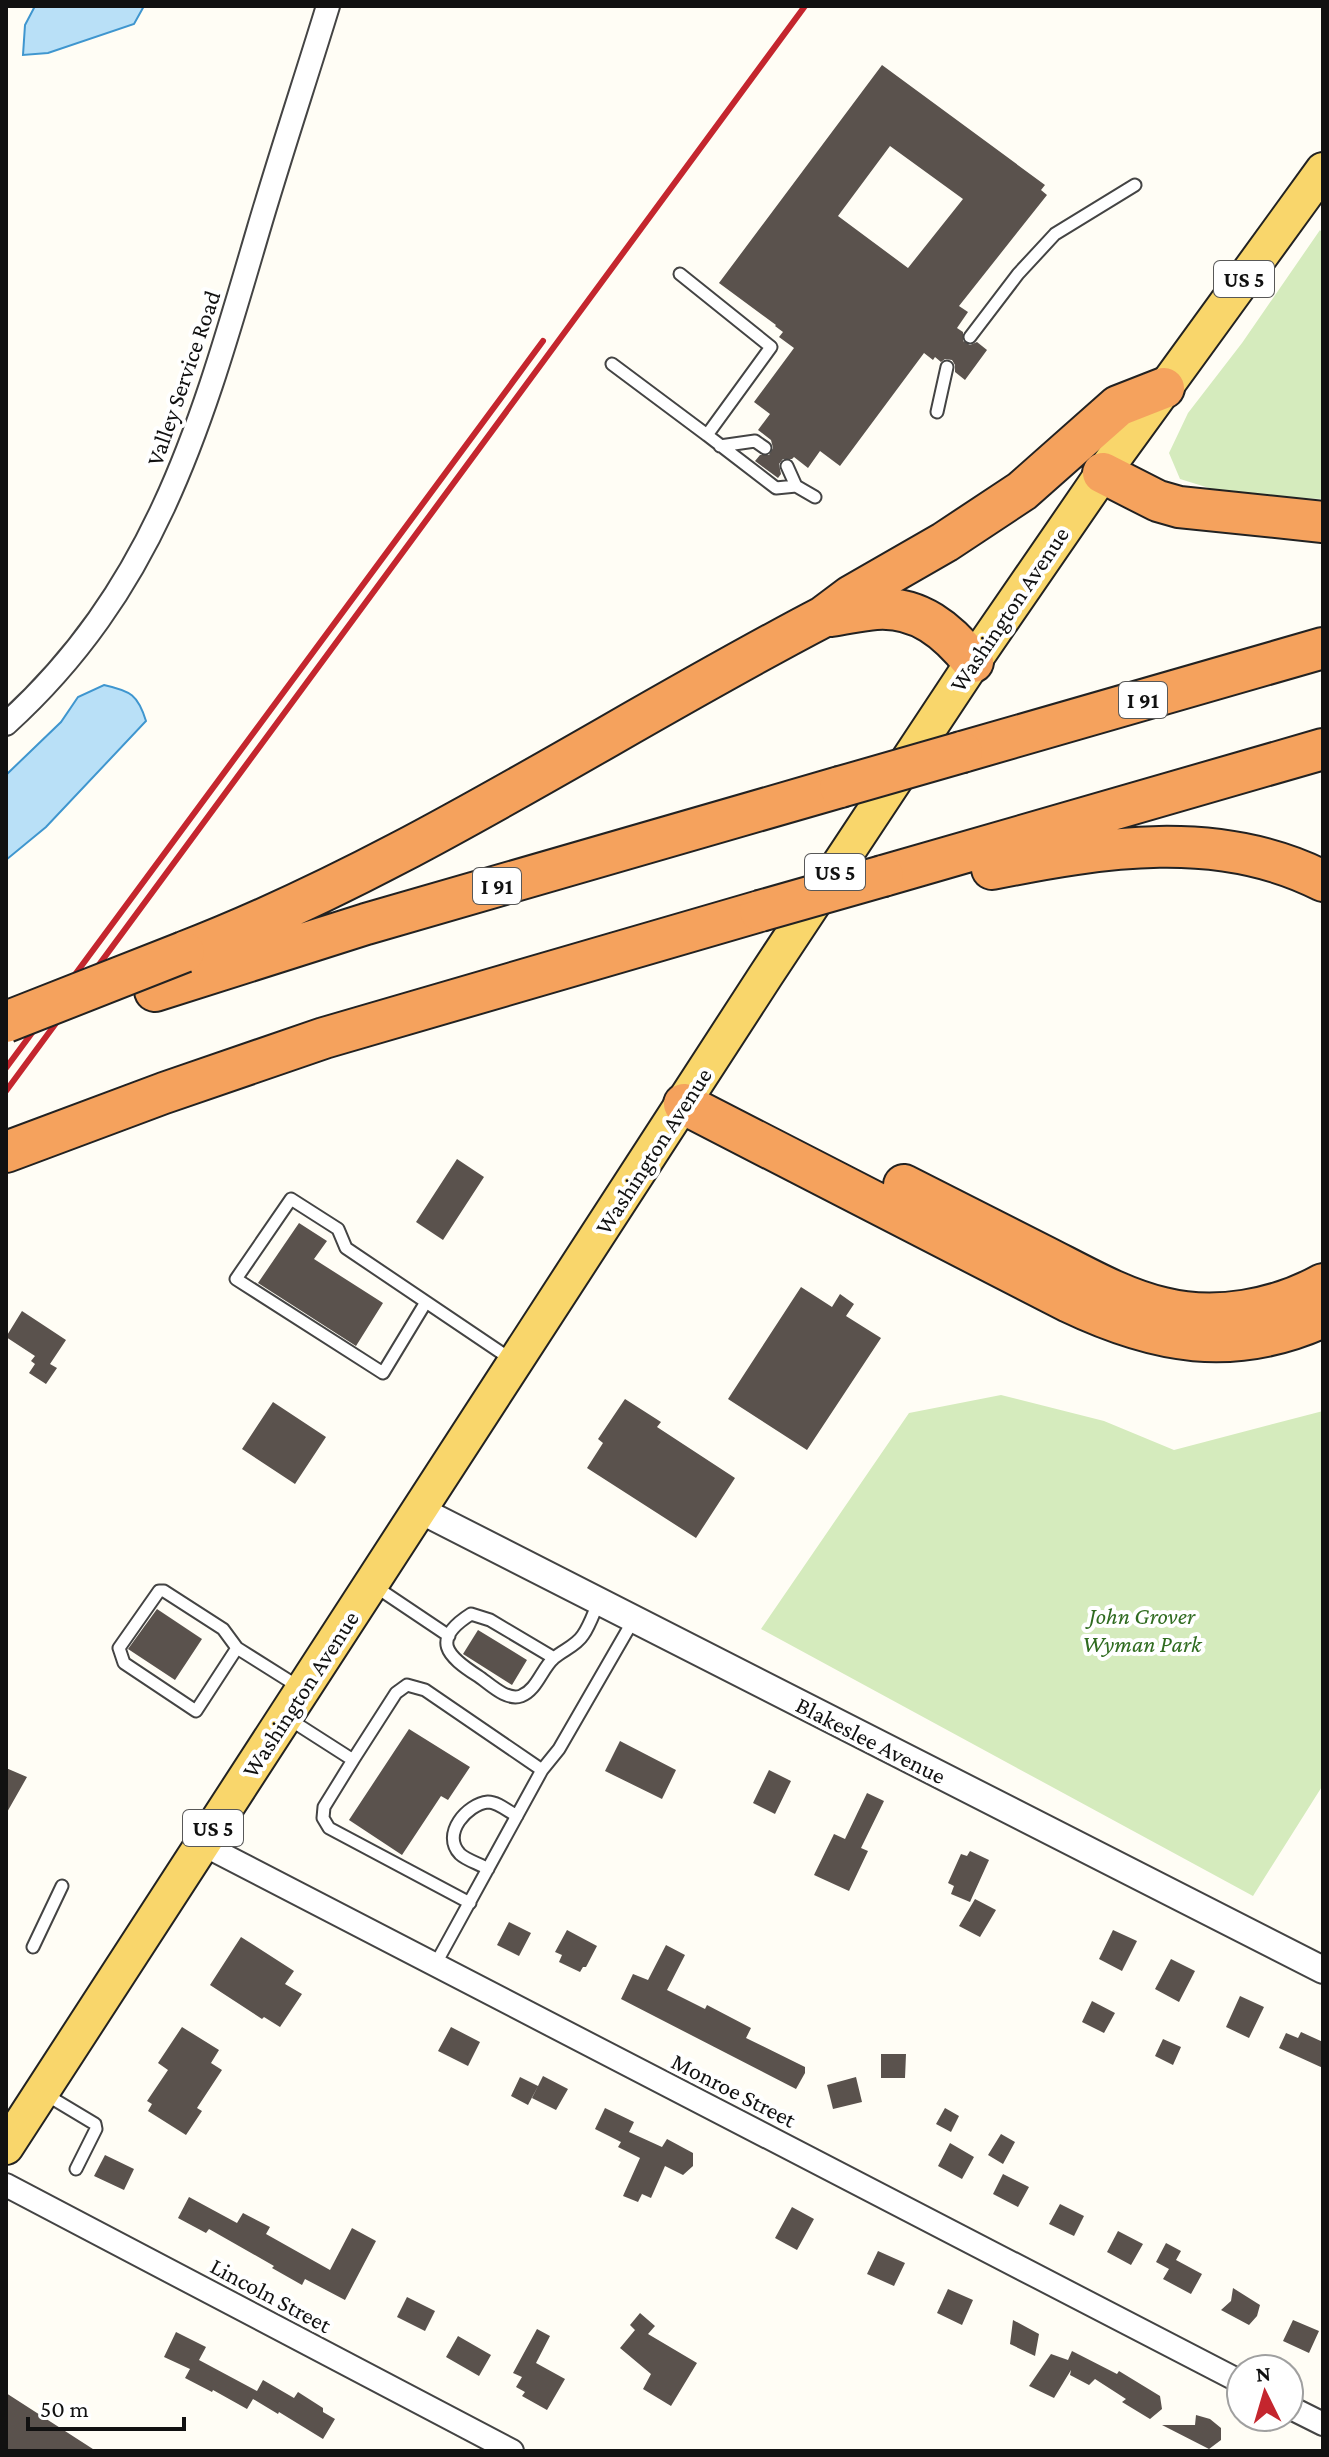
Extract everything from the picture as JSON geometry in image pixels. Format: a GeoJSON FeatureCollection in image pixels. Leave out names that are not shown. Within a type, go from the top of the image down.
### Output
{"type":"FeatureCollection","features":[{"type":"Feature","properties":{"kind":"highway"},"geometry":{"type":"LineString","coordinates":[[6,1022],[283,911],[365,871],[823,617],[851,596],[945,542],[1016,496],[1118,406],[1164,388]]}},
{"type":"Feature","properties":{"kind":"highway"},"geometry":{"type":"LineString","coordinates":[[1103,473],[1158,501],[1179,507],[1323,522]]}},
{"type":"Feature","properties":{"kind":"highway"},"geometry":{"type":"LineString","coordinates":[[823,617],[878,609],[912,613],[942,629],[973,662]]}},
{"type":"Feature","properties":{"kind":"highway","name":"I 91"},"geometry":{"type":"LineString","coordinates":[[6,1047],[155,991],[366,924],[1323,648]]}},
{"type":"Feature","properties":{"kind":"highway"},"geometry":{"type":"LineString","coordinates":[[6,1152],[234,1067],[324,1038],[1323,749]]}},
{"type":"Feature","properties":{"kind":"highway"},"geometry":{"type":"LineString","coordinates":[[894,873],[968,873],[1099,850],[1173,846],[1217,849],[1268,859],[1323,881]]}},
{"type":"Feature","properties":{"kind":"highway"},"geometry":{"type":"LineString","coordinates":[[692,1092],[1095,1282],[1149,1304],[1194,1312],[1242,1311],[1288,1299],[1323,1284]]}},
{"type":"Feature","properties":{"kind":"highway"},"geometry":{"type":"LineString","coordinates":[[692,1092],[1069,1302],[1122,1325],[1186,1341],[1228,1342],[1271,1336],[1323,1317]]}},
{"type":"Feature","properties":{"kind":"main road","name":"Washington Avenue"},"geometry":{"type":"LineString","coordinates":[[6,2147],[973,662],[1103,473],[1323,170]]}},
{"type":"Feature","properties":{"kind":"street","name":"Valley Service Road"},"geometry":{"type":"LineString","coordinates":[[6,724],[59,672],[100,620],[138,561],[169,500],[233,314],[328,6]]}},
{"type":"Feature","properties":{"kind":"street","name":"Blakeslee Avenue"},"geometry":{"type":"LineString","coordinates":[[420,1510],[1323,1970]]}},
{"type":"Feature","properties":{"kind":"street","name":"Monroe Street"},"geometry":{"type":"LineString","coordinates":[[202,1844],[1225,2374]]}},
{"type":"Feature","properties":{"kind":"street","name":"Lincoln Street"},"geometry":{"type":"LineString","coordinates":[[6,2185],[512,2451]]}},
{"type":"Feature","properties":{"kind":"street"},"geometry":{"type":"LineString","coordinates":[[1305,2415],[1323,2424]]}},
{"type":"Feature","properties":{"kind":"lane"},"geometry":{"type":"LineString","coordinates":[[970,337],[1018,274],[1055,234],[1135,185]]}},
{"type":"Feature","properties":{"kind":"lane"},"geometry":{"type":"LineString","coordinates":[[680,274],[771,347],[707,435]]}},
{"type":"Feature","properties":{"kind":"lane"},"geometry":{"type":"LineString","coordinates":[[612,364],[776,488],[796,486]]}},
{"type":"Feature","properties":{"kind":"lane"},"geometry":{"type":"LineString","coordinates":[[937,412],[947,367]]}},
{"type":"Feature","properties":{"kind":"lane"},"geometry":{"type":"LineString","coordinates":[[720,446],[755,441],[765,448]]}},
{"type":"Feature","properties":{"kind":"lane"},"geometry":{"type":"LineString","coordinates":[[787,466],[796,486],[815,497]]}},
{"type":"Feature","properties":{"kind":"lane"},"geometry":{"type":"LineString","coordinates":[[426,1302],[383,1373],[236,1279],[291,1199],[338,1229],[346,1248],[426,1302],[515,1363]]}},
{"type":"Feature","properties":{"kind":"lane"},"geometry":{"type":"LineString","coordinates":[[372,1584],[449,1636]]}},
{"type":"Feature","properties":{"kind":"lane"},"geometry":{"type":"LineString","coordinates":[[237,1648],[196,1711],[124,1663],[119,1648],[159,1591],[164,1591],[223,1629],[237,1648],[353,1760]]}},
{"type":"Feature","properties":{"kind":"lane"},"geometry":{"type":"LineString","coordinates":[[554,1658],[490,1620],[471,1614],[459,1621],[449,1636],[447,1649],[453,1660],[508,1696],[522,1695],[532,1688],[554,1658],[583,1636],[599,1601]]}},
{"type":"Feature","properties":{"kind":"lane"},"geometry":{"type":"LineString","coordinates":[[435,1965],[542,1770],[559,1749],[634,1619]]}},
{"type":"Feature","properties":{"kind":"lane"},"geometry":{"type":"LineString","coordinates":[[470,1903],[329,1828],[323,1818],[324,1807],[396,1693],[407,1685],[425,1690],[542,1770]]}},
{"type":"Feature","properties":{"kind":"lane"},"geometry":{"type":"LineString","coordinates":[[488,1869],[460,1854],[454,1841],[454,1830],[461,1817],[488,1802],[517,1816]]}},
{"type":"Feature","properties":{"kind":"lane"},"geometry":{"type":"LineString","coordinates":[[33,1947],[62,1886]]}},
{"type":"Feature","properties":{"kind":"lane"},"geometry":{"type":"LineString","coordinates":[[42,2092],[95,2124],[96,2129],[76,2169]]}},
{"type":"Feature","properties":{"kind":"green space"},"geometry":{"type":"Polygon","coordinates":[[[1320,230],[1323,234],[1323,499],[1235,496],[1180,479],[1169,453],[1188,413],[1242,343],[1320,230]]]}},
{"type":"Feature","properties":{"kind":"green space","name":"John Grover Wyman Park"},"geometry":{"type":"Polygon","coordinates":[[[1001,1395],[1104,1421],[1174,1450],[1323,1411],[1323,1785],[1253,1896],[761,1629],[909,1413],[1001,1395]]]}},
{"type":"Feature","properties":{"kind":"water"},"geometry":{"type":"Polygon","coordinates":[[[35,6],[144,6],[134,24],[48,53],[23,55],[25,25],[35,6]]]}},
{"type":"Feature","properties":{"kind":"water"},"geometry":{"type":"Polygon","coordinates":[[[104,685],[132,696],[140,705],[146,721],[46,827],[6,860],[6,775],[61,722],[78,697],[104,685]]]}},
{"type":"Feature","properties":{"kind":"building"},"geometry":{"type":"Polygon","coordinates":[[[882,65],[1045,185],[1041,190],[1047,195],[959,306],[968,312],[957,328],[963,332],[963,341],[970,345],[977,342],[987,350],[965,380],[955,372],[952,360],[941,362],[935,357],[933,360],[924,353],[840,466],[820,451],[808,468],[794,457],[783,459],[779,464],[781,474],[778,478],[755,461],[760,455],[769,455],[773,448],[771,440],[758,430],[770,414],[754,402],[794,348],[779,337],[783,332],[776,325],[719,283],[882,65]],[[890,146],[838,216],[908,268],[963,199],[890,146]]]}},
{"type":"Feature","properties":{"kind":"building"},"geometry":{"type":"Polygon","coordinates":[[[457,1159],[484,1177],[443,1240],[416,1222],[457,1159]]]}},
{"type":"Feature","properties":{"kind":"building"},"geometry":{"type":"Polygon","coordinates":[[[299,1223],[327,1241],[314,1259],[383,1303],[356,1346],[258,1283],[299,1223]]]}},
{"type":"Feature","properties":{"kind":"building"},"geometry":{"type":"Polygon","coordinates":[[[801,1287],[832,1307],[840,1294],[854,1304],[846,1316],[881,1338],[807,1450],[728,1399],[801,1287]]]}},
{"type":"Feature","properties":{"kind":"building"},"geometry":{"type":"Polygon","coordinates":[[[22,1311],[66,1340],[50,1364],[57,1368],[46,1384],[29,1373],[35,1364],[31,1361],[35,1356],[6,1337],[22,1311]]]}},
{"type":"Feature","properties":{"kind":"building"},"geometry":{"type":"Polygon","coordinates":[[[625,1399],[661,1422],[657,1427],[735,1478],[696,1538],[587,1468],[603,1443],[598,1439],[625,1399]]]}},
{"type":"Feature","properties":{"kind":"building"},"geometry":{"type":"Polygon","coordinates":[[[273,1402],[326,1437],[295,1484],[242,1449],[273,1402]]]}},
{"type":"Feature","properties":{"kind":"building"},"geometry":{"type":"Polygon","coordinates":[[[157,1609],[202,1639],[175,1680],[128,1649],[157,1609]]]}},
{"type":"Feature","properties":{"kind":"building"},"geometry":{"type":"Polygon","coordinates":[[[478,1630],[527,1660],[512,1685],[463,1654],[478,1630]]]}},
{"type":"Feature","properties":{"kind":"building"},"geometry":{"type":"Polygon","coordinates":[[[409,1729],[470,1767],[448,1800],[441,1796],[402,1855],[349,1820],[409,1729]]]}},
{"type":"Feature","properties":{"kind":"building"},"geometry":{"type":"Polygon","coordinates":[[[620,1741],[676,1770],[662,1799],[605,1771],[620,1741]]]}},
{"type":"Feature","properties":{"kind":"building"},"geometry":{"type":"Polygon","coordinates":[[[6,1768],[27,1777],[6,1814],[6,1768]]]}},
{"type":"Feature","properties":{"kind":"building"},"geometry":{"type":"Polygon","coordinates":[[[769,1770],[791,1781],[775,1814],[753,1803],[769,1770]]]}},
{"type":"Feature","properties":{"kind":"building"},"geometry":{"type":"Polygon","coordinates":[[[867,1793],[884,1801],[861,1848],[868,1851],[849,1891],[814,1875],[834,1834],[845,1839],[867,1793]]]}},
{"type":"Feature","properties":{"kind":"building"},"geometry":{"type":"Polygon","coordinates":[[[970,1851],[989,1860],[970,1902],[951,1894],[954,1886],[948,1883],[961,1854],[967,1856],[970,1851]]]}},
{"type":"Feature","properties":{"kind":"building"},"geometry":{"type":"Polygon","coordinates":[[[975,1899],[996,1910],[980,1937],[959,1926],[975,1899]]]}},
{"type":"Feature","properties":{"kind":"building"},"geometry":{"type":"Polygon","coordinates":[[[509,1922],[531,1933],[519,1956],[497,1945],[509,1922]]]}},
{"type":"Feature","properties":{"kind":"building"},"geometry":{"type":"Polygon","coordinates":[[[567,1930],[597,1946],[580,1972],[559,1962],[562,1955],[555,1952],[567,1930]]]}},
{"type":"Feature","properties":{"kind":"building"},"geometry":{"type":"Polygon","coordinates":[[[1113,1930],[1137,1941],[1122,1971],[1099,1959],[1113,1930]]]}},
{"type":"Feature","properties":{"kind":"building"},"geometry":{"type":"Polygon","coordinates":[[[241,1937],[294,1971],[285,1984],[302,1994],[280,2027],[264,2017],[262,2019],[210,1985],[241,1937]]]}},
{"type":"Feature","properties":{"kind":"building"},"geometry":{"type":"Polygon","coordinates":[[[666,1945],[685,1955],[667,1990],[705,2009],[707,2005],[751,2028],[746,2038],[805,2067],[796,2089],[621,1999],[633,1974],[648,1980],[666,1945]]]}},
{"type":"Feature","properties":{"kind":"building"},"geometry":{"type":"Polygon","coordinates":[[[1171,1959],[1195,1971],[1179,2002],[1155,1989],[1171,1959]]]}},
{"type":"Feature","properties":{"kind":"building"},"geometry":{"type":"Polygon","coordinates":[[[1240,1996],[1264,2007],[1249,2038],[1226,2027],[1240,1996]]]}},
{"type":"Feature","properties":{"kind":"building"},"geometry":{"type":"Polygon","coordinates":[[[1092,2001],[1115,2013],[1104,2033],[1082,2022],[1092,2001]]]}},
{"type":"Feature","properties":{"kind":"building"},"geometry":{"type":"Polygon","coordinates":[[[182,2027],[219,2050],[211,2063],[222,2070],[197,2108],[202,2111],[186,2135],[148,2111],[152,2104],[147,2101],[168,2070],[158,2063],[182,2027]]]}},
{"type":"Feature","properties":{"kind":"building"},"geometry":{"type":"Polygon","coordinates":[[[451,2027],[480,2042],[468,2066],[438,2051],[451,2027]]]}},
{"type":"Feature","properties":{"kind":"building"},"geometry":{"type":"Polygon","coordinates":[[[1301,2032],[1323,2042],[1323,2068],[1279,2048],[1286,2033],[1298,2038],[1301,2032]]]}},
{"type":"Feature","properties":{"kind":"building"},"geometry":{"type":"Polygon","coordinates":[[[1163,2039],[1181,2047],[1173,2065],[1155,2056],[1163,2039]]]}},
{"type":"Feature","properties":{"kind":"building"},"geometry":{"type":"Polygon","coordinates":[[[881,2054],[906,2054],[905,2078],[881,2078],[881,2054]]]}},
{"type":"Feature","properties":{"kind":"building"},"geometry":{"type":"Polygon","coordinates":[[[543,2076],[568,2089],[556,2110],[532,2098],[543,2076]]]}},
{"type":"Feature","properties":{"kind":"building"},"geometry":{"type":"Polygon","coordinates":[[[520,2077],[538,2086],[528,2105],[511,2096],[520,2077]]]}},
{"type":"Feature","properties":{"kind":"building"},"geometry":{"type":"Polygon","coordinates":[[[856,2077],[862,2102],[833,2109],[827,2085],[856,2077]]]}},
{"type":"Feature","properties":{"kind":"building"},"geometry":{"type":"Polygon","coordinates":[[[605,2108],[634,2122],[629,2132],[662,2147],[667,2139],[693,2153],[693,2166],[683,2175],[665,2166],[651,2198],[642,2194],[638,2202],[623,2196],[640,2158],[618,2147],[621,2142],[595,2129],[605,2108]]]}},
{"type":"Feature","properties":{"kind":"building"},"geometry":{"type":"Polygon","coordinates":[[[945,2108],[959,2116],[951,2132],[936,2124],[945,2108]]]}},
{"type":"Feature","properties":{"kind":"building"},"geometry":{"type":"Polygon","coordinates":[[[1001,2134],[1015,2142],[1003,2164],[988,2155],[1001,2134]]]}},
{"type":"Feature","properties":{"kind":"building"},"geometry":{"type":"Polygon","coordinates":[[[950,2143],[974,2157],[962,2179],[938,2166],[950,2143]]]}},
{"type":"Feature","properties":{"kind":"building"},"geometry":{"type":"Polygon","coordinates":[[[105,2155],[134,2169],[124,2190],[94,2176],[105,2155]]]}},
{"type":"Feature","properties":{"kind":"building"},"geometry":{"type":"Polygon","coordinates":[[[1003,2174],[1029,2187],[1018,2207],[993,2194],[1003,2174]]]}},
{"type":"Feature","properties":{"kind":"building"},"geometry":{"type":"Polygon","coordinates":[[[189,2197],[237,2223],[243,2213],[270,2227],[266,2234],[330,2270],[352,2228],[376,2241],[345,2300],[305,2279],[302,2285],[209,2229],[206,2233],[178,2218],[189,2197]]]}},
{"type":"Feature","properties":{"kind":"building"},"geometry":{"type":"Polygon","coordinates":[[[1060,2204],[1084,2216],[1074,2236],[1049,2224],[1060,2204]]]}},
{"type":"Feature","properties":{"kind":"building"},"geometry":{"type":"Polygon","coordinates":[[[792,2207],[814,2219],[797,2250],[775,2238],[792,2207]]]}},
{"type":"Feature","properties":{"kind":"building"},"geometry":{"type":"Polygon","coordinates":[[[1118,2231],[1143,2244],[1131,2265],[1107,2252],[1118,2231]]]}},
{"type":"Feature","properties":{"kind":"building"},"geometry":{"type":"Polygon","coordinates":[[[1166,2243],[1181,2251],[1176,2260],[1202,2274],[1191,2294],[1163,2279],[1169,2269],[1156,2262],[1166,2243]]]}},
{"type":"Feature","properties":{"kind":"building"},"geometry":{"type":"Polygon","coordinates":[[[878,2251],[905,2263],[894,2286],[867,2274],[878,2251]]]}},
{"type":"Feature","properties":{"kind":"building"},"geometry":{"type":"Polygon","coordinates":[[[1233,2288],[1260,2305],[1257,2316],[1249,2325],[1221,2310],[1231,2301],[1233,2288]]]}},
{"type":"Feature","properties":{"kind":"building"},"geometry":{"type":"Polygon","coordinates":[[[948,2289],[973,2300],[962,2325],[937,2313],[948,2289]]]}},
{"type":"Feature","properties":{"kind":"building"},"geometry":{"type":"Polygon","coordinates":[[[407,2297],[435,2311],[425,2331],[397,2317],[407,2297]]]}},
{"type":"Feature","properties":{"kind":"building"},"geometry":{"type":"Polygon","coordinates":[[[640,2313],[655,2326],[648,2334],[697,2363],[671,2406],[643,2389],[651,2374],[620,2348],[635,2330],[630,2325],[640,2313]]]}},
{"type":"Feature","properties":{"kind":"building"},"geometry":{"type":"Polygon","coordinates":[[[1013,2320],[1039,2334],[1035,2356],[1010,2344],[1013,2320]]]}},
{"type":"Feature","properties":{"kind":"building"},"geometry":{"type":"Polygon","coordinates":[[[1293,2320],[1319,2331],[1309,2353],[1283,2341],[1293,2320]]]}},
{"type":"Feature","properties":{"kind":"building"},"geometry":{"type":"Polygon","coordinates":[[[537,2329],[550,2336],[536,2363],[565,2379],[547,2410],[522,2396],[525,2392],[516,2387],[522,2377],[513,2373],[537,2329]]]}},
{"type":"Feature","properties":{"kind":"building"},"geometry":{"type":"Polygon","coordinates":[[[176,2332],[206,2347],[199,2360],[257,2391],[263,2380],[294,2398],[298,2392],[323,2408],[323,2412],[335,2419],[323,2439],[253,2399],[247,2409],[185,2378],[190,2369],[164,2357],[176,2332]]]}},
{"type":"Feature","properties":{"kind":"building"},"geometry":{"type":"Polygon","coordinates":[[[458,2336],[491,2355],[479,2376],[446,2357],[458,2336]]]}},
{"type":"Feature","properties":{"kind":"building"},"geometry":{"type":"Polygon","coordinates":[[[1072,2351],[1117,2374],[1119,2371],[1160,2396],[1162,2409],[1150,2419],[1122,2402],[1126,2399],[1095,2379],[1089,2385],[1070,2375],[1071,2370],[1054,2398],[1029,2386],[1051,2354],[1068,2360],[1072,2351]]]}},
{"type":"Feature","properties":{"kind":"building"},"geometry":{"type":"Polygon","coordinates":[[[6,2393],[96,2451],[6,2451],[6,2393]]]}},
{"type":"Feature","properties":{"kind":"building"},"geometry":{"type":"Polygon","coordinates":[[[1196,2415],[1210,2419],[1221,2428],[1221,2440],[1209,2449],[1162,2425],[1195,2425],[1196,2415]]]}},
{"type":"Feature","properties":{"kind":"railway"},"geometry":{"type":"LineString","coordinates":[[6,1091],[805,6]]}},
{"type":"Feature","properties":{"kind":"railway"},"geometry":{"type":"LineString","coordinates":[[6,1068],[543,341]]}}]}
